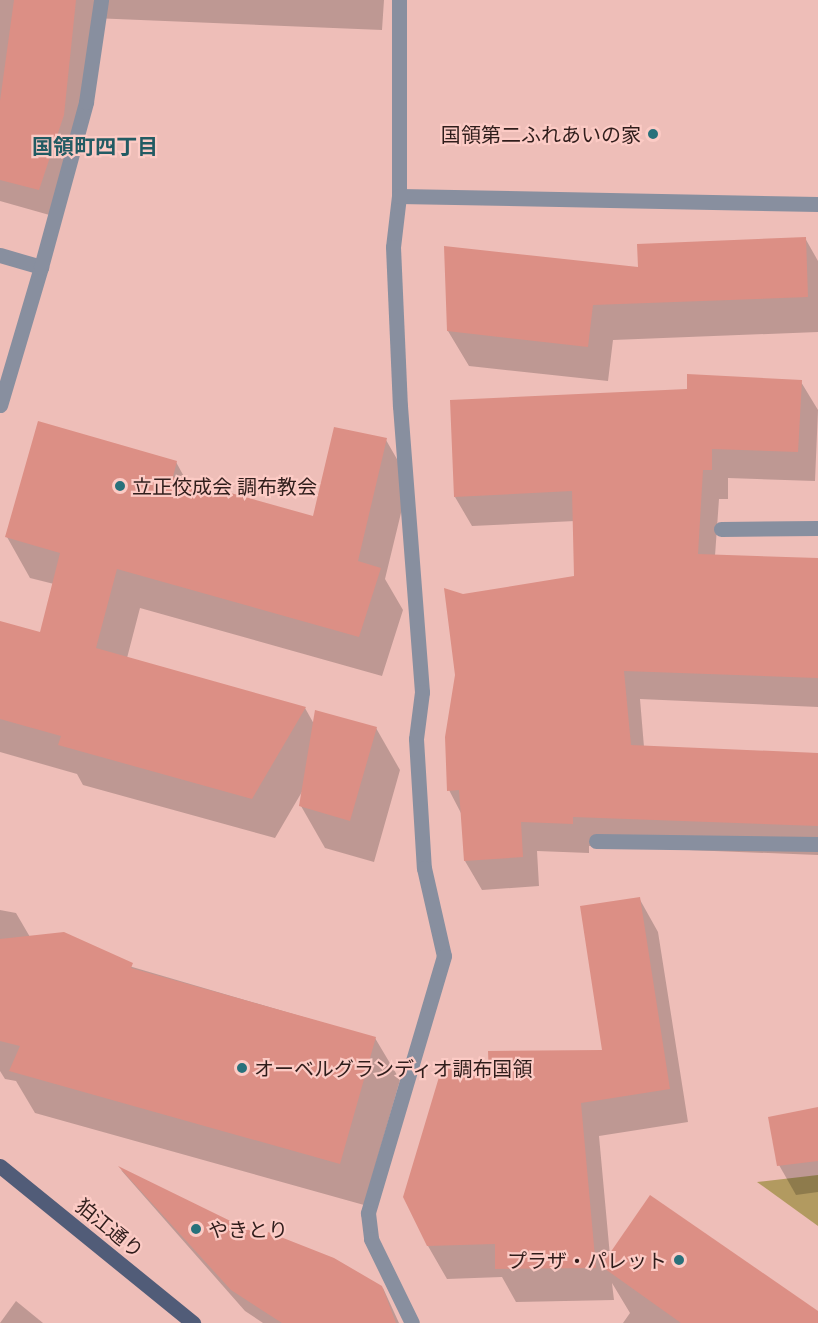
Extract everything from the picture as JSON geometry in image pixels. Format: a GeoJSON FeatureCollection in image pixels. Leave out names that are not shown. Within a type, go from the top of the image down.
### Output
{"type":"FeatureCollection","features":[{"type":"Feature","properties":{"kind":"main road","name":"狛江通り"},"geometry":{"type":"LineString","coordinates":[[0,1166],[193,1323]]}},
{"type":"Feature","properties":{"kind":"street"},"geometry":{"type":"LineString","coordinates":[[0,405],[86,102],[101,0]]}},
{"type":"Feature","properties":{"kind":"street"},"geometry":{"type":"LineString","coordinates":[[399,0],[399,196],[393,247],[422,692],[418,763],[424,868],[444,956],[368,1213],[370,1239],[412,1323]]}},
{"type":"Feature","properties":{"kind":"street"},"geometry":{"type":"LineString","coordinates":[[399,196],[818,204]]}},
{"type":"Feature","properties":{"kind":"street"},"geometry":{"type":"LineString","coordinates":[[0,255],[41,267]]}},
{"type":"Feature","properties":{"kind":"street"},"geometry":{"type":"LineString","coordinates":[[721,529],[818,528]]}},
{"type":"Feature","properties":{"kind":"street"},"geometry":{"type":"LineString","coordinates":[[596,841],[818,844]]}},
{"type":"Feature","properties":{"kind":"shaded area"},"geometry":{"type":"Polygon","coordinates":[[[818,1175],[818,1226],[757,1182],[818,1175]]]}},
{"type":"Feature","properties":{"kind":"building"},"geometry":{"type":"Polygon","coordinates":[[[14,0],[76,0],[64,115],[39,190],[0,180],[0,101],[14,0]]]}},
{"type":"Feature","properties":{"kind":"building"},"geometry":{"type":"Polygon","coordinates":[[[806,237],[808,297],[593,305],[588,347],[447,331],[444,246],[638,267],[637,244],[806,237]]]}},
{"type":"Feature","properties":{"kind":"building"},"geometry":{"type":"Polygon","coordinates":[[[687,374],[802,380],[798,452],[712,449],[712,470],[703,470],[698,554],[818,558],[818,678],[624,671],[631,745],[818,753],[818,826],[573,817],[573,824],[521,822],[523,857],[464,861],[459,790],[447,791],[445,737],[455,675],[444,588],[463,594],[574,576],[572,491],[454,497],[450,400],[687,389],[687,374]]]}},
{"type":"Feature","properties":{"kind":"building"},"geometry":{"type":"Polygon","coordinates":[[[38,421],[177,461],[173,477],[313,516],[334,427],[387,438],[358,561],[381,568],[359,637],[117,569],[96,648],[306,707],[252,799],[58,745],[61,736],[0,719],[0,621],[40,632],[60,553],[5,537],[38,421]]]}},
{"type":"Feature","properties":{"kind":"building"},"geometry":{"type":"Polygon","coordinates":[[[315,710],[377,727],[350,821],[299,806],[315,710]]]}},
{"type":"Feature","properties":{"kind":"building"},"geometry":{"type":"Polygon","coordinates":[[[640,897],[670,1089],[581,1103],[596,1268],[495,1269],[495,1244],[427,1246],[403,1197],[442,1067],[489,1080],[488,1051],[602,1050],[580,906],[640,897]]]}},
{"type":"Feature","properties":{"kind":"building","name":"オーベルグランディオ調布国領"},"geometry":{"type":"Polygon","coordinates":[[[64,932],[133,963],[131,968],[376,1037],[340,1164],[9,1071],[20,1046],[0,1041],[0,939],[64,932]]]}},
{"type":"Feature","properties":{"kind":"building"},"geometry":{"type":"Polygon","coordinates":[[[818,1107],[818,1161],[777,1166],[768,1117],[818,1107]]]}},
{"type":"Feature","properties":{"kind":"building"},"geometry":{"type":"Polygon","coordinates":[[[118,1166],[267,1239],[268,1232],[334,1258],[382,1286],[396,1323],[282,1323],[231,1290],[118,1166]]]}},
{"type":"Feature","properties":{"kind":"building","name":"プラザ・パレット"},"geometry":{"type":"Polygon","coordinates":[[[650,1195],[818,1311],[818,1323],[681,1323],[601,1266],[650,1195]]]}},
{"type":"Feature","properties":{"kind":"place","name":"国領第二ふれあいの家"},"geometry":{"type":"Point","coordinates":[653,134]}},
{"type":"Feature","properties":{"kind":"place","name":"立正佼成会 調布教会"},"geometry":{"type":"Point","coordinates":[120,486]}},
{"type":"Feature","properties":{"kind":"place","name":"オーベルグランディオ調布国領"},"geometry":{"type":"Point","coordinates":[242,1068]}},
{"type":"Feature","properties":{"kind":"place","name":"やきとり"},"geometry":{"type":"Point","coordinates":[196,1229]}},
{"type":"Feature","properties":{"kind":"place","name":"プラザ・パレット"},"geometry":{"type":"Point","coordinates":[679,1260]}},
{"type":"Feature","properties":{"kind":"district","name":"国領町四丁目"},"geometry":{"type":"Point","coordinates":[95,146]}}]}
